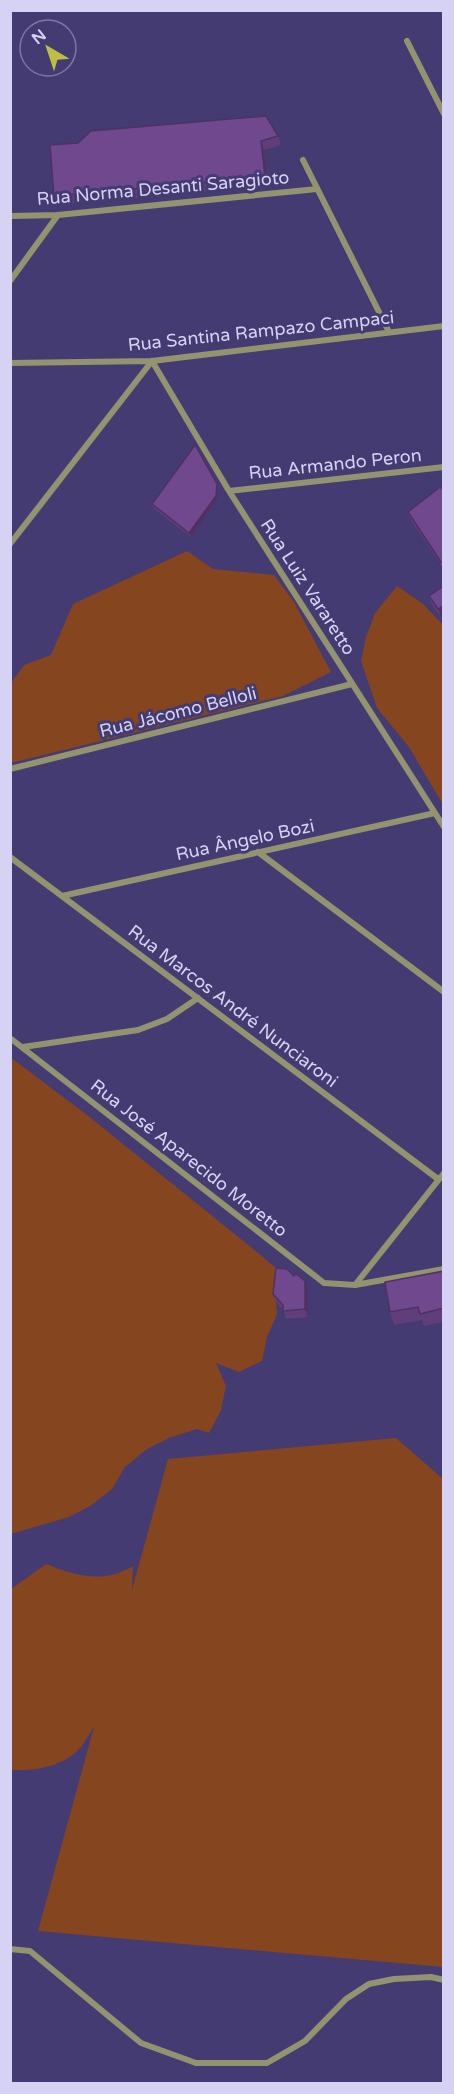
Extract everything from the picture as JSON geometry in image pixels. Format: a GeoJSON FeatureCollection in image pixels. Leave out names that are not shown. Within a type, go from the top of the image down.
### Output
{"type":"FeatureCollection","features":[{"type":"Feature","properties":{"kind":"street"},"geometry":{"type":"LineString","coordinates":[[407,41],[444,114]]}},
{"type":"Feature","properties":{"kind":"street"},"geometry":{"type":"LineString","coordinates":[[303,160],[389,332]]}},
{"type":"Feature","properties":{"kind":"street","name":"Rua Norma Desanti Saragioto"},"geometry":{"type":"LineString","coordinates":[[10,216],[58,215],[317,189]]}},
{"type":"Feature","properties":{"kind":"street"},"geometry":{"type":"LineString","coordinates":[[10,280],[58,215]]}},
{"type":"Feature","properties":{"kind":"street","name":"Rua Santina Rampazo Campaci"},"geometry":{"type":"LineString","coordinates":[[10,363],[152,361],[444,326]]}},
{"type":"Feature","properties":{"kind":"street"},"geometry":{"type":"LineString","coordinates":[[10,544],[152,361]]}},
{"type":"Feature","properties":{"kind":"street","name":"Rua Luiz Vararetto"},"geometry":{"type":"LineString","coordinates":[[152,361],[229,491],[444,827]]}},
{"type":"Feature","properties":{"kind":"street","name":"Rua Armando Peron"},"geometry":{"type":"LineString","coordinates":[[229,491],[442,469]]}},
{"type":"Feature","properties":{"kind":"street","name":"Rua Jácomo Belloli"},"geometry":{"type":"LineString","coordinates":[[10,769],[352,684]]}},
{"type":"Feature","properties":{"kind":"street","name":"Rua Ângelo Bozi"},"geometry":{"type":"LineString","coordinates":[[62,896],[435,813]]}},
{"type":"Feature","properties":{"kind":"street"},"geometry":{"type":"LineString","coordinates":[[258,852],[444,992]]}},
{"type":"Feature","properties":{"kind":"street","name":"Rua Marcos André Nunciaroni"},"geometry":{"type":"LineString","coordinates":[[10,857],[438,1179]]}},
{"type":"Feature","properties":{"kind":"street"},"geometry":{"type":"LineString","coordinates":[[23,1047],[138,1030],[167,1019],[198,998]]}},
{"type":"Feature","properties":{"kind":"street","name":"Rua José Aparecido Moretto"},"geometry":{"type":"LineString","coordinates":[[10,1038],[324,1283],[355,1285],[444,1269]]}},
{"type":"Feature","properties":{"kind":"street"},"geometry":{"type":"LineString","coordinates":[[355,1285],[444,1173]]}},
{"type":"Feature","properties":{"kind":"street"},"geometry":{"type":"LineString","coordinates":[[10,1948],[30,1951],[141,2043],[196,2063],[267,2063],[305,2041],[346,1999],[369,1984],[394,1979],[444,1980]]}},
{"type":"Feature","properties":{"kind":"shaded area"},"geometry":{"type":"Polygon","coordinates":[[[187,551],[213,569],[274,575],[294,602],[331,672],[283,696],[11,763],[11,683],[24,665],[51,655],[73,604],[187,551]]]}},
{"type":"Feature","properties":{"kind":"shaded area"},"geometry":{"type":"Polygon","coordinates":[[[397,586],[423,604],[443,625],[443,805],[409,747],[377,708],[361,661],[366,637],[375,613],[397,586]]]}},
{"type":"Feature","properties":{"kind":"shaded area"},"geometry":{"type":"Polygon","coordinates":[[[10,1057],[87,1115],[263,1257],[276,1268],[279,1277],[277,1314],[267,1337],[262,1361],[239,1372],[216,1363],[226,1386],[221,1410],[209,1433],[197,1429],[169,1438],[147,1449],[125,1467],[112,1489],[90,1506],[69,1517],[11,1534],[10,1057]]]}},
{"type":"Feature","properties":{"kind":"shaded area"},"geometry":{"type":"Polygon","coordinates":[[[396,1438],[443,1479],[443,1967],[38,1931],[94,1727],[81,1747],[66,1759],[30,1770],[11,1770],[11,1589],[46,1564],[79,1575],[90,1576],[111,1575],[133,1566],[132,1590],[168,1459],[396,1438]]]}},
{"type":"Feature","properties":{"kind":"building"},"geometry":{"type":"Polygon","coordinates":[[[266,116],[278,136],[261,141],[265,177],[54,196],[50,145],[78,143],[91,131],[266,116]]]}},
{"type":"Feature","properties":{"kind":"building"},"geometry":{"type":"Polygon","coordinates":[[[195,445],[217,484],[216,496],[189,533],[152,504],[195,445]]]}},
{"type":"Feature","properties":{"kind":"building"},"geometry":{"type":"Polygon","coordinates":[[[440,487],[444,491],[444,570],[408,512],[440,487]]]}},
{"type":"Feature","properties":{"kind":"building"},"geometry":{"type":"Polygon","coordinates":[[[444,586],[444,605],[438,609],[429,596],[444,586]]]}},
{"type":"Feature","properties":{"kind":"building"},"geometry":{"type":"Polygon","coordinates":[[[276,1268],[287,1269],[294,1276],[296,1274],[305,1281],[305,1309],[283,1311],[283,1305],[273,1294],[276,1268]]]}},
{"type":"Feature","properties":{"kind":"building"},"geometry":{"type":"Polygon","coordinates":[[[444,1271],[444,1308],[420,1314],[418,1307],[390,1312],[385,1282],[444,1271]]]}}]}
